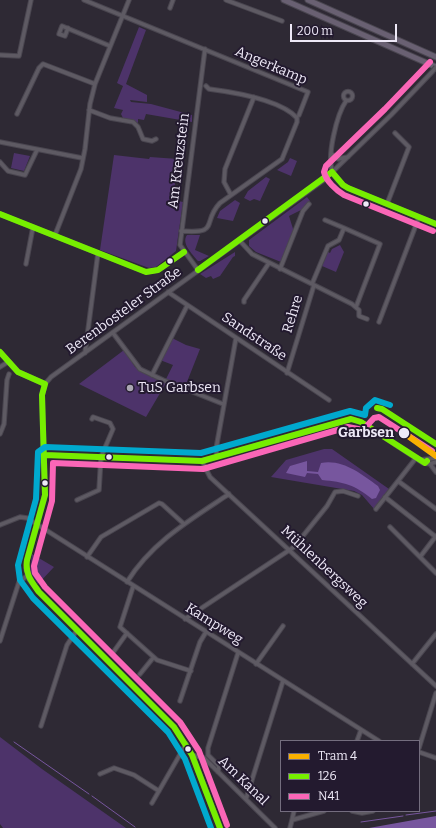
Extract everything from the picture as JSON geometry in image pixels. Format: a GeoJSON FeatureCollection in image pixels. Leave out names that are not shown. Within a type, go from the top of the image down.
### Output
{"type":"FeatureCollection","features":[{"type":"Feature","properties":{"kind":"highway"},"geometry":{"type":"LineString","coordinates":[[284,0],[436,67]]}},
{"type":"Feature","properties":{"kind":"highway"},"geometry":{"type":"LineString","coordinates":[[308,0],[436,57]]}},
{"type":"Feature","properties":{"kind":"main road"},"geometry":{"type":"LineString","coordinates":[[0,352],[18,372],[45,384],[42,395],[45,495],[27,560],[27,576],[33,586],[174,727],[192,755],[220,828]]}},
{"type":"Feature","properties":{"kind":"street"},"geometry":{"type":"LineString","coordinates":[[0,55],[19,56],[31,0]]}},
{"type":"Feature","properties":{"kind":"street"},"geometry":{"type":"LineString","coordinates":[[84,0],[205,49]]}},
{"type":"Feature","properties":{"kind":"street"},"geometry":{"type":"LineString","coordinates":[[55,235],[81,169],[85,149],[89,110],[95,84],[129,0]]}},
{"type":"Feature","properties":{"kind":"street"},"geometry":{"type":"LineString","coordinates":[[170,8],[173,0]]}},
{"type":"Feature","properties":{"kind":"street"},"geometry":{"type":"LineString","coordinates":[[226,0],[282,21]]}},
{"type":"Feature","properties":{"kind":"street"},"geometry":{"type":"LineString","coordinates":[[68,28],[110,46]]}},
{"type":"Feature","properties":{"kind":"street","name":"Angerkamp"},"geometry":{"type":"LineString","coordinates":[[205,49],[308,92],[299,115]]}},
{"type":"Feature","properties":{"kind":"street","name":"Am Kreuzstein"},"geometry":{"type":"LineString","coordinates":[[198,270],[180,245],[205,49]]}},
{"type":"Feature","properties":{"kind":"street"},"geometry":{"type":"LineString","coordinates":[[18,114],[41,65],[44,64],[95,84]]}},
{"type":"Feature","properties":{"kind":"street","name":"Berenbosteler Straße"},"geometry":{"type":"LineString","coordinates":[[45,384],[50,378],[240,241],[332,172],[392,115],[436,67]]}},
{"type":"Feature","properties":{"kind":"street"},"geometry":{"type":"LineString","coordinates":[[181,231],[204,232],[208,228],[217,206],[283,158],[297,122],[297,118],[292,114],[254,97],[209,89],[206,86]]}},
{"type":"Feature","properties":{"kind":"street"},"geometry":{"type":"LineString","coordinates":[[231,195],[224,182],[225,169],[254,97]]}},
{"type":"Feature","properties":{"kind":"street"},"geometry":{"type":"LineString","coordinates":[[346,101],[339,112],[332,153],[332,172],[343,185],[436,224]]}},
{"type":"Feature","properties":{"kind":"street"},"geometry":{"type":"LineString","coordinates":[[89,110],[110,118],[133,122],[138,127],[140,137],[152,141],[156,139]]}},
{"type":"Feature","properties":{"kind":"street"},"geometry":{"type":"LineString","coordinates":[[387,204],[409,147],[395,133]]}},
{"type":"Feature","properties":{"kind":"street"},"geometry":{"type":"LineString","coordinates":[[0,142],[82,158]]}},
{"type":"Feature","properties":{"kind":"street"},"geometry":{"type":"LineString","coordinates":[[0,162],[8,170],[25,175],[37,150]]}},
{"type":"Feature","properties":{"kind":"street"},"geometry":{"type":"LineString","coordinates":[[332,153],[338,158],[349,157]]}},
{"type":"Feature","properties":{"kind":"street"},"geometry":{"type":"LineString","coordinates":[[280,268],[303,211],[309,204]]}},
{"type":"Feature","properties":{"kind":"street"},"geometry":{"type":"LineString","coordinates":[[0,214],[150,272],[158,270],[184,252]]}},
{"type":"Feature","properties":{"kind":"street"},"geometry":{"type":"LineString","coordinates":[[379,322],[420,217]]}},
{"type":"Feature","properties":{"kind":"street"},"geometry":{"type":"LineString","coordinates":[[325,220],[380,244],[356,306],[359,316],[367,319]]}},
{"type":"Feature","properties":{"kind":"street"},"geometry":{"type":"LineString","coordinates":[[26,264],[34,227]]}},
{"type":"Feature","properties":{"kind":"street","name":"Rehre"},"geometry":{"type":"LineString","coordinates":[[287,372],[313,285],[328,246],[339,240],[344,228]]}},
{"type":"Feature","properties":{"kind":"street"},"geometry":{"type":"LineString","coordinates":[[240,241],[252,254],[356,306]]}},
{"type":"Feature","properties":{"kind":"street"},"geometry":{"type":"LineString","coordinates":[[85,353],[98,253]]}},
{"type":"Feature","properties":{"kind":"street"},"geometry":{"type":"LineString","coordinates":[[244,302],[269,263]]}},
{"type":"Feature","properties":{"kind":"street","name":"Sandstraße"},"geometry":{"type":"LineString","coordinates":[[168,292],[329,400]]}},
{"type":"Feature","properties":{"kind":"street"},"geometry":{"type":"LineString","coordinates":[[152,375],[187,306]]}},
{"type":"Feature","properties":{"kind":"street"},"geometry":{"type":"LineString","coordinates":[[113,333],[136,366],[152,375],[223,404]]}},
{"type":"Feature","properties":{"kind":"street"},"geometry":{"type":"LineString","coordinates":[[217,456],[216,449],[223,404],[236,338]]}},
{"type":"Feature","properties":{"kind":"street"},"geometry":{"type":"LineString","coordinates":[[0,367],[8,362]]}},
{"type":"Feature","properties":{"kind":"street"},"geometry":{"type":"LineString","coordinates":[[0,434],[4,424],[6,380],[9,374]]}},
{"type":"Feature","properties":{"kind":"street"},"geometry":{"type":"LineString","coordinates":[[78,500],[99,490],[100,457],[113,427],[110,423],[93,417],[92,419]]}},
{"type":"Feature","properties":{"kind":"street"},"geometry":{"type":"LineString","coordinates":[[45,455],[202,461],[347,419],[359,420],[417,459],[430,464],[436,472]]}},
{"type":"Feature","properties":{"kind":"street"},"geometry":{"type":"LineString","coordinates":[[376,509],[417,459],[436,458]]}},
{"type":"Feature","properties":{"kind":"street","name":"Mühlenbergsweg"},"geometry":{"type":"LineString","coordinates":[[202,461],[207,473],[436,686]]}},
{"type":"Feature","properties":{"kind":"street"},"geometry":{"type":"LineString","coordinates":[[430,464],[436,462]]}},
{"type":"Feature","properties":{"kind":"street"},"geometry":{"type":"LineString","coordinates":[[398,481],[436,508]]}},
{"type":"Feature","properties":{"kind":"street"},"geometry":{"type":"LineString","coordinates":[[185,619],[294,547],[327,506],[335,492],[343,491],[358,496]]}},
{"type":"Feature","properties":{"kind":"street"},"geometry":{"type":"LineString","coordinates":[[127,582],[150,551],[184,524],[229,494]]}},
{"type":"Feature","properties":{"kind":"street"},"geometry":{"type":"LineString","coordinates":[[385,497],[436,537],[420,557]]}},
{"type":"Feature","properties":{"kind":"street"},"geometry":{"type":"LineString","coordinates":[[87,557],[101,537],[158,504],[162,504],[184,524]]}},
{"type":"Feature","properties":{"kind":"street","name":"Kampweg"},"geometry":{"type":"LineString","coordinates":[[0,525],[22,517],[377,740]]}},
{"type":"Feature","properties":{"kind":"street"},"geometry":{"type":"LineString","coordinates":[[390,527],[436,573]]}},
{"type":"Feature","properties":{"kind":"street"},"geometry":{"type":"LineString","coordinates":[[0,641],[19,582],[27,576]]}},
{"type":"Feature","properties":{"kind":"street"},"geometry":{"type":"LineString","coordinates":[[133,586],[120,627],[153,658],[191,671]]}},
{"type":"Feature","properties":{"kind":"street"},"geometry":{"type":"LineString","coordinates":[[256,664],[283,626]]}},
{"type":"Feature","properties":{"kind":"street"},"geometry":{"type":"LineString","coordinates":[[41,726],[67,645],[77,630]]}},
{"type":"Feature","properties":{"kind":"street"},"geometry":{"type":"LineString","coordinates":[[180,701],[200,642],[206,632]]}},
{"type":"Feature","properties":{"kind":"street"},"geometry":{"type":"LineString","coordinates":[[112,654],[127,633]]}},
{"type":"Feature","properties":{"kind":"street"},"geometry":{"type":"LineString","coordinates":[[412,664],[436,634]]}},
{"type":"Feature","properties":{"kind":"street"},"geometry":{"type":"LineString","coordinates":[[218,772],[219,766],[208,755],[208,748],[238,653]]}},
{"type":"Feature","properties":{"kind":"street"},"geometry":{"type":"LineString","coordinates":[[140,674],[153,658]]}},
{"type":"Feature","properties":{"kind":"street"},"geometry":{"type":"LineString","coordinates":[[246,799],[283,681]]}},
{"type":"Feature","properties":{"kind":"street"},"geometry":{"type":"LineString","coordinates":[[420,745],[436,693]]}},
{"type":"Feature","properties":{"kind":"street"},"geometry":{"type":"LineString","coordinates":[[357,740],[361,730]]}},
{"type":"Feature","properties":{"kind":"street"},"geometry":{"type":"LineString","coordinates":[[152,803],[180,750],[186,744]]}},
{"type":"Feature","properties":{"kind":"street"},"geometry":{"type":"LineString","coordinates":[[420,752],[436,758]]}},
{"type":"Feature","properties":{"kind":"street","name":"Am Kanal"},"geometry":{"type":"LineString","coordinates":[[192,755],[201,756],[275,828]]}},
{"type":"Feature","properties":{"kind":"street"},"geometry":{"type":"LineString","coordinates":[[100,774],[114,768],[134,775],[159,791]]}},
{"type":"Feature","properties":{"kind":"street"},"geometry":{"type":"LineString","coordinates":[[290,828],[294,812]]}},
{"type":"Feature","properties":{"kind":"street"},"geometry":{"type":"LineString","coordinates":[[292,820],[320,812]]}},
{"type":"Feature","properties":{"kind":"street"},"geometry":{"type":"LineString","coordinates":[[357,812],[368,812]]}},
{"type":"Feature","properties":{"kind":"shaded area"},"geometry":{"type":"Polygon","coordinates":[[[139,27],[146,30],[126,84],[147,95],[147,102],[130,100],[131,102],[151,104],[192,115],[192,122],[146,114],[144,120],[138,119],[138,123],[131,119],[124,120],[121,114],[123,110],[114,108],[123,86],[117,83],[139,27]]]}},
{"type":"Feature","properties":{"kind":"shaded area"},"geometry":{"type":"Polygon","coordinates":[[[14,153],[30,156],[24,171],[11,168],[14,153]]]}},
{"type":"Feature","properties":{"kind":"shaded area"},"geometry":{"type":"Polygon","coordinates":[[[114,155],[149,159],[150,157],[178,159],[173,200],[183,202],[176,251],[156,267],[149,268],[100,250],[114,155]]]}},
{"type":"Feature","properties":{"kind":"shaded area"},"geometry":{"type":"Polygon","coordinates":[[[290,158],[297,161],[291,176],[277,170],[288,162],[290,158]]]}},
{"type":"Feature","properties":{"kind":"shaded area"},"geometry":{"type":"Polygon","coordinates":[[[266,177],[270,179],[260,201],[254,199],[250,201],[244,198],[248,191],[266,177]]]}},
{"type":"Feature","properties":{"kind":"shaded area"},"geometry":{"type":"Polygon","coordinates":[[[307,197],[310,201],[301,210],[289,216],[294,232],[281,262],[256,252],[249,246],[249,240],[307,197]]]}},
{"type":"Feature","properties":{"kind":"shaded area"},"geometry":{"type":"Polygon","coordinates":[[[235,200],[240,203],[233,221],[217,218],[220,211],[235,200]]]}},
{"type":"Feature","properties":{"kind":"shaded area"},"geometry":{"type":"Polygon","coordinates":[[[187,235],[200,235],[195,250],[209,256],[198,261],[186,245],[185,241],[187,235]]]}},
{"type":"Feature","properties":{"kind":"shaded area"},"geometry":{"type":"Polygon","coordinates":[[[340,245],[344,252],[336,272],[322,266],[328,252],[330,253],[332,249],[340,245]]]}},
{"type":"Feature","properties":{"kind":"shaded area"},"geometry":{"type":"Polygon","coordinates":[[[235,252],[235,256],[220,276],[213,279],[211,276],[206,278],[200,274],[235,252]]]}},
{"type":"Feature","properties":{"kind":"shaded area"},"geometry":{"type":"Polygon","coordinates":[[[172,338],[186,345],[200,349],[185,387],[166,379],[173,365],[160,360],[172,338]]]}},
{"type":"Feature","properties":{"kind":"shaded area","name":"TuS Garbsen"},"geometry":{"type":"Polygon","coordinates":[[[124,350],[135,367],[166,383],[146,417],[79,384],[124,350]]]}},
{"type":"Feature","properties":{"kind":"shaded area"},"geometry":{"type":"Polygon","coordinates":[[[324,449],[332,449],[389,489],[374,509],[362,495],[354,491],[271,477],[286,460],[324,449]]]}},
{"type":"Feature","properties":{"kind":"shaded area"},"geometry":{"type":"Polygon","coordinates":[[[307,461],[307,471],[318,472],[321,463],[329,462],[344,465],[378,486],[380,490],[376,498],[372,499],[355,487],[322,480],[318,474],[307,473],[305,477],[286,473],[290,466],[307,461]]]}},
{"type":"Feature","properties":{"kind":"shaded area"},"geometry":{"type":"Polygon","coordinates":[[[32,554],[54,567],[38,584],[30,572],[32,554]]]}},
{"type":"Feature","properties":{"kind":"shaded area"},"geometry":{"type":"Polygon","coordinates":[[[0,737],[42,769],[126,828],[3,828],[0,824],[0,737]]]}},
{"type":"Feature","properties":{"kind":"shaded area"},"geometry":{"type":"Polygon","coordinates":[[[436,816],[436,828],[369,828],[436,816]]]}},
{"type":"Feature","properties":{"kind":"waterway"},"geometry":{"type":"LineString","coordinates":[[14,742],[89,794]]}},
{"type":"Feature","properties":{"kind":"waterway"},"geometry":{"type":"LineString","coordinates":[[92,796],[135,827]]}},
{"type":"Feature","properties":{"kind":"waterway"},"geometry":{"type":"LineString","coordinates":[[406,815],[436,811]]}},
{"type":"Feature","properties":{"kind":"waterway"},"geometry":{"type":"LineString","coordinates":[[361,822],[403,816]]}},
{"type":"Feature","properties":{"kind":"tram line","name":"4"},"geometry":{"type":"LineString","coordinates":[[404,433],[436,456]]}},
{"type":"Feature","properties":{"kind":"transit line","name":"N41"},"geometry":{"type":"LineString","coordinates":[[430,62],[385,109],[326,166],[324,172],[332,185],[344,195],[433,231]]}},
{"type":"Feature","properties":{"kind":"transit line","name":"126"},"geometry":{"type":"LineString","coordinates":[[332,172],[343,185],[348,188],[436,224]]}},
{"type":"Feature","properties":{"kind":"transit line","name":"126"},"geometry":{"type":"LineString","coordinates":[[198,270],[332,172]]}},
{"type":"Feature","properties":{"kind":"transit line","name":"126"},"geometry":{"type":"LineString","coordinates":[[0,214],[146,272],[158,270],[184,252]]}},
{"type":"Feature","properties":{"kind":"transit line","name":"126"},"geometry":{"type":"LineString","coordinates":[[0,352],[18,372],[45,384],[42,395],[45,495],[27,560],[29,577],[39,592],[174,727],[192,755],[220,828]]}},
{"type":"Feature","properties":{"kind":"transit line"},"geometry":{"type":"LineString","coordinates":[[211,828],[185,759],[168,732],[33,598],[20,580],[18,565],[36,499],[38,452],[45,447],[201,453],[350,411],[365,415],[366,408],[375,400],[390,405]]}},
{"type":"Feature","properties":{"kind":"transit line","name":"126"},"geometry":{"type":"LineString","coordinates":[[377,408],[382,409],[436,444]]}},
{"type":"Feature","properties":{"kind":"transit line","name":"N41"},"geometry":{"type":"LineString","coordinates":[[227,825],[199,751],[180,722],[45,587],[35,573],[34,566],[52,501],[53,463],[203,469],[348,427],[363,430],[374,418],[379,417],[432,451]]}},
{"type":"Feature","properties":{"kind":"transit line","name":"126"},"geometry":{"type":"LineString","coordinates":[[45,455],[202,461],[351,419],[361,422],[425,463],[427,461]]}},
{"type":"Feature","properties":{"kind":"place","name":"TuS Garbsen"},"geometry":{"type":"Point","coordinates":[130,388]}},
{"type":"Feature","properties":{"kind":"place","name":"Garbsen"},"geometry":{"type":"Point","coordinates":[404,433]}}]}
